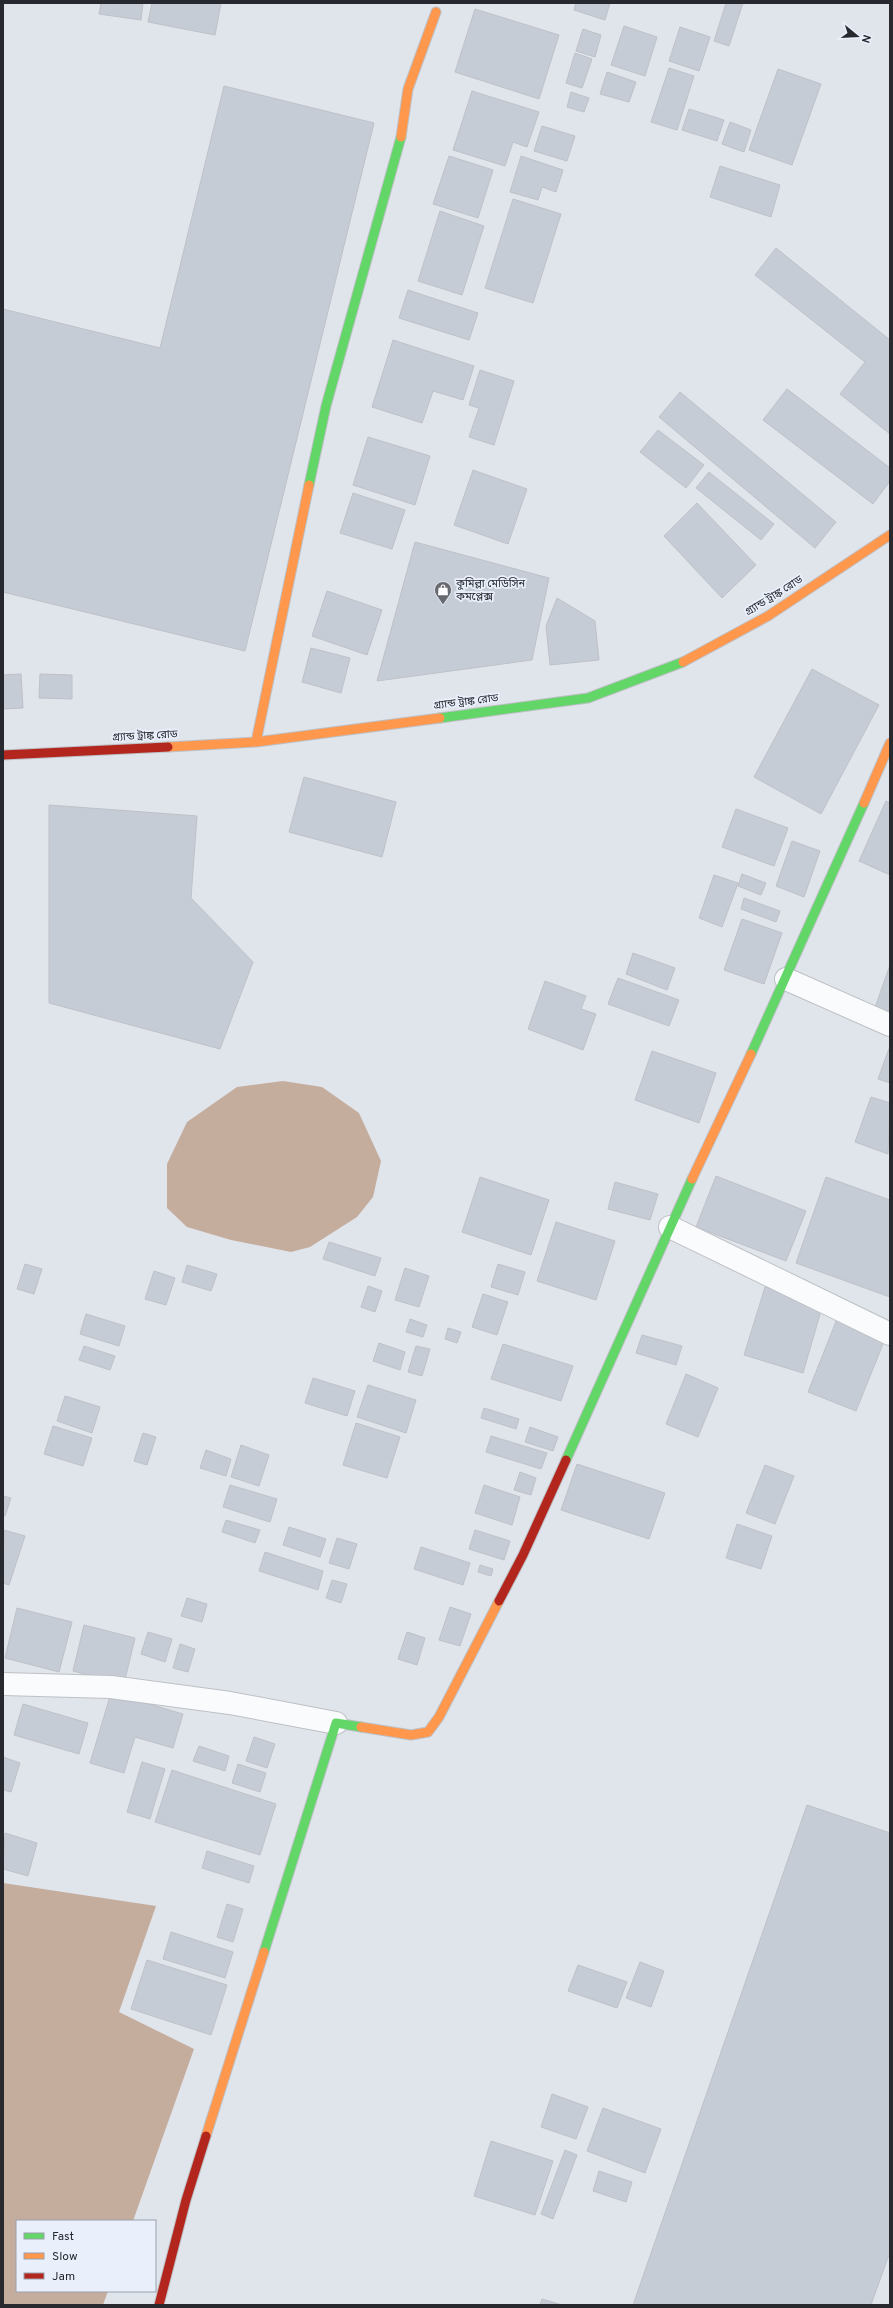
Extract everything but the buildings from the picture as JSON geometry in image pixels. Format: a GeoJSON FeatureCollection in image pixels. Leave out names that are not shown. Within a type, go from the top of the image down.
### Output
{"type":"FeatureCollection","features":[{"type":"Feature","properties":{"kind":"main road"},"geometry":{"type":"LineString","coordinates":[[256,742],[326,406],[400,148],[408,89],[436,12]]}},
{"type":"Feature","properties":{"kind":"main road","name":"গ্র্যান্ড ট্রাঙ্ক রোড"},"geometry":{"type":"LineString","coordinates":[[3,755],[256,742],[588,698],[686,661],[768,616],[890,535]]}},
{"type":"Feature","properties":{"kind":"main road"},"geometry":{"type":"LineString","coordinates":[[159,2305],[186,2200],[336,1723],[411,1735],[428,1732],[439,1717],[522,1555],[670,1227],[786,979],[890,743]]}},
{"type":"Feature","properties":{"kind":"street"},"geometry":{"type":"LineString","coordinates":[[786,979],[890,1024]]}},
{"type":"Feature","properties":{"kind":"street"},"geometry":{"type":"LineString","coordinates":[[670,1227],[890,1334]]}},
{"type":"Feature","properties":{"kind":"street"},"geometry":{"type":"LineString","coordinates":[[3,1684],[110,1687],[230,1702],[336,1723]]}},
{"type":"Feature","properties":{"kind":"shaded area"},"geometry":{"type":"Polygon","coordinates":[[[283,1081],[322,1087],[359,1113],[381,1161],[373,1197],[357,1217],[310,1247],[291,1252],[231,1240],[187,1227],[167,1208],[167,1164],[187,1122],[237,1087],[283,1081]]]}},
{"type":"Feature","properties":{"kind":"shaded area"},"geometry":{"type":"Polygon","coordinates":[[[3,1883],[156,1906],[119,2012],[194,2049],[133,2220],[16,2220],[16,2292],[108,2292],[103,2305],[3,2305],[3,1883]]]}},
{"type":"Feature","properties":{"kind":"traffic: fast"},"geometry":{"type":"LineString","coordinates":[[309,485],[326,406],[401,137]]}},
{"type":"Feature","properties":{"kind":"traffic: fast"},"geometry":{"type":"LineString","coordinates":[[440,718],[588,698],[683,662]]}},
{"type":"Feature","properties":{"kind":"traffic: fast"},"geometry":{"type":"LineString","coordinates":[[751,1054],[864,803]]}},
{"type":"Feature","properties":{"kind":"traffic: fast"},"geometry":{"type":"LineString","coordinates":[[566,1460],[692,1179]]}},
{"type":"Feature","properties":{"kind":"traffic: fast"},"geometry":{"type":"LineString","coordinates":[[264,1952],[336,1723],[361,1727]]}},
{"type":"Feature","properties":{"kind":"traffic: slow"},"geometry":{"type":"LineString","coordinates":[[401,137],[408,89],[436,12]]}},
{"type":"Feature","properties":{"kind":"traffic: slow"},"geometry":{"type":"LineString","coordinates":[[256,742],[309,485]]}},
{"type":"Feature","properties":{"kind":"traffic: slow"},"geometry":{"type":"LineString","coordinates":[[683,662],[768,616],[890,535]]}},
{"type":"Feature","properties":{"kind":"traffic: slow"},"geometry":{"type":"LineString","coordinates":[[168,747],[256,742],[440,718]]}},
{"type":"Feature","properties":{"kind":"traffic: slow"},"geometry":{"type":"LineString","coordinates":[[864,803],[890,743]]}},
{"type":"Feature","properties":{"kind":"traffic: slow"},"geometry":{"type":"LineString","coordinates":[[692,1179],[751,1054]]}},
{"type":"Feature","properties":{"kind":"traffic: slow"},"geometry":{"type":"LineString","coordinates":[[361,1727],[411,1735],[428,1732],[439,1717],[499,1601]]}},
{"type":"Feature","properties":{"kind":"traffic: slow"},"geometry":{"type":"LineString","coordinates":[[206,2136],[264,1952]]}},
{"type":"Feature","properties":{"kind":"traffic: jam"},"geometry":{"type":"LineString","coordinates":[[3,755],[168,747]]}},
{"type":"Feature","properties":{"kind":"traffic: jam"},"geometry":{"type":"LineString","coordinates":[[499,1601],[523,1555],[566,1460]]}},
{"type":"Feature","properties":{"kind":"traffic: jam"},"geometry":{"type":"LineString","coordinates":[[159,2305],[186,2200],[206,2136]]}},
{"type":"Feature","properties":{"kind":"place","name":"কুমিল্লা মেডিসিন কমপ্লেক্স"},"geometry":{"type":"Point","coordinates":[443,605]}}]}
